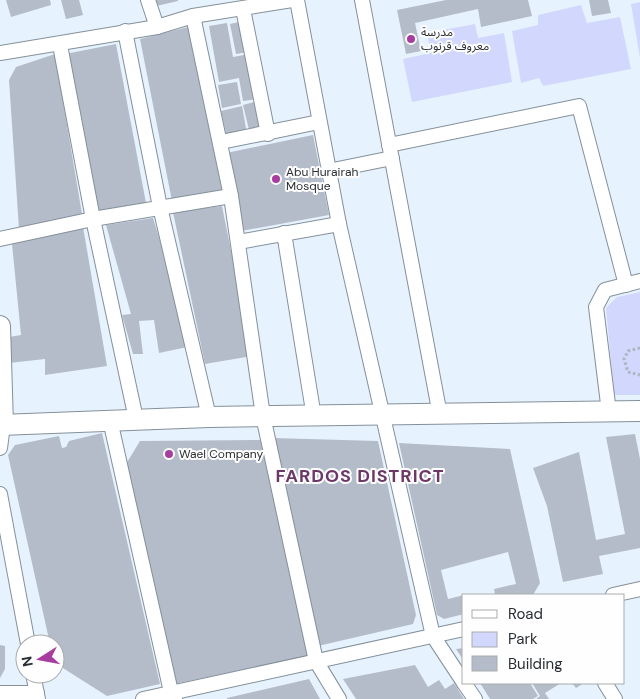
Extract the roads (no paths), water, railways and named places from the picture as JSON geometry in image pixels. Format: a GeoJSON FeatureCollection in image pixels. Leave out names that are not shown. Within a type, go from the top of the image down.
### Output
{"type":"FeatureCollection","features":[{"type":"Feature","properties":{"kind":"main road"},"geometry":{"type":"LineString","coordinates":[[0,326],[1,425],[209,417],[640,411]]}},
{"type":"Feature","properties":{"kind":"street"},"geometry":{"type":"LineString","coordinates":[[148,0],[157,27]]}},
{"type":"Feature","properties":{"kind":"street"},"geometry":{"type":"LineString","coordinates":[[0,53],[60,45],[125,31],[157,27],[193,16],[243,10],[292,0]]}},
{"type":"Feature","properties":{"kind":"street"},"geometry":{"type":"LineString","coordinates":[[297,0],[339,224],[381,416],[433,636],[462,680]]}},
{"type":"Feature","properties":{"kind":"street"},"geometry":{"type":"LineString","coordinates":[[362,0],[440,415]]}},
{"type":"Feature","properties":{"kind":"street"},"geometry":{"type":"LineString","coordinates":[[243,10],[268,134]]}},
{"type":"Feature","properties":{"kind":"street"},"geometry":{"type":"LineString","coordinates":[[193,16],[231,196],[263,416],[316,660],[339,699]]}},
{"type":"Feature","properties":{"kind":"street"},"geometry":{"type":"LineString","coordinates":[[125,31],[160,207],[209,417]]}},
{"type":"Feature","properties":{"kind":"street"},"geometry":{"type":"LineString","coordinates":[[60,45],[93,219],[136,419]]}},
{"type":"Feature","properties":{"kind":"street"},"geometry":{"type":"LineString","coordinates":[[328,171],[390,152],[579,106],[626,285]]}},
{"type":"Feature","properties":{"kind":"street"},"geometry":{"type":"LineString","coordinates":[[221,142],[268,134],[319,122]]}},
{"type":"Feature","properties":{"kind":"street"},"geometry":{"type":"LineString","coordinates":[[0,239],[93,219],[231,196]]}},
{"type":"Feature","properties":{"kind":"street"},"geometry":{"type":"LineString","coordinates":[[238,242],[339,224]]}},
{"type":"Feature","properties":{"kind":"street"},"geometry":{"type":"LineString","coordinates":[[284,233],[314,417]]}},
{"type":"Feature","properties":{"kind":"street"},"geometry":{"type":"LineString","coordinates":[[609,412],[596,307],[605,290],[640,281]]}},
{"type":"Feature","properties":{"kind":"street"},"geometry":{"type":"LineString","coordinates":[[110,420],[173,696]]}},
{"type":"Feature","properties":{"kind":"street"},"geometry":{"type":"LineString","coordinates":[[0,448],[1,425]]}},
{"type":"Feature","properties":{"kind":"street"},"geometry":{"type":"LineString","coordinates":[[0,494],[26,634]]}},
{"type":"Feature","properties":{"kind":"street"},"geometry":{"type":"LineString","coordinates":[[618,594],[640,589]]}},
{"type":"Feature","properties":{"kind":"street"},"geometry":{"type":"LineString","coordinates":[[143,699],[173,696],[316,660],[462,630]]}},
{"type":"Feature","properties":{"kind":"street"},"geometry":{"type":"LineString","coordinates":[[465,684],[475,699]]}},
{"type":"Feature","properties":{"kind":"street"},"geometry":{"type":"LineString","coordinates":[[606,684],[615,699]]}},
{"type":"Feature","properties":{"kind":"street"},"geometry":{"type":"LineString","coordinates":[[0,694],[37,696]]}},
{"type":"Feature","properties":{"kind":"place","name":"مدرسة معروف قرنوب"},"geometry":{"type":"Point","coordinates":[411,39]}},
{"type":"Feature","properties":{"kind":"place","name":"Abu Hurairah Mosque"},"geometry":{"type":"Point","coordinates":[276,179]}},
{"type":"Feature","properties":{"kind":"place","name":"Wael Company"},"geometry":{"type":"Point","coordinates":[169,454]}},
{"type":"Feature","properties":{"kind":"district","name":"FARDOS DISTRICT"},"geometry":{"type":"Point","coordinates":[360,476]}}]}
